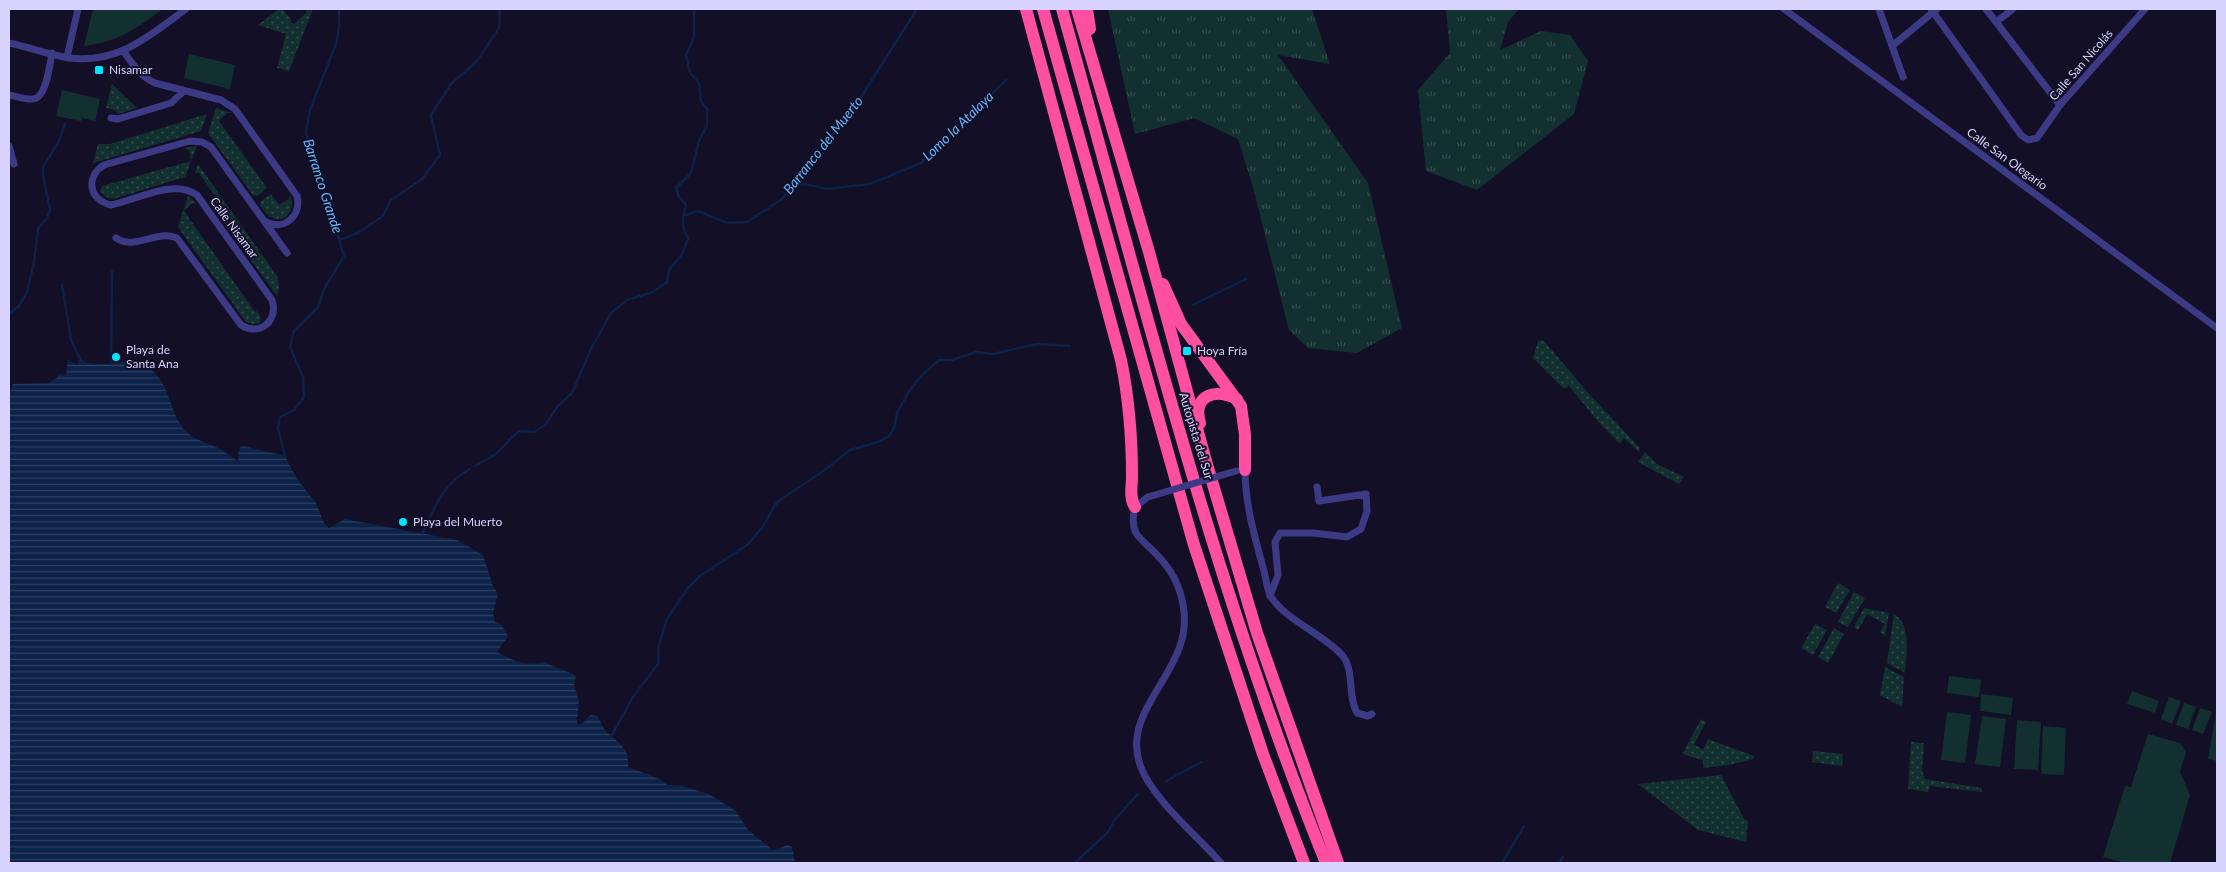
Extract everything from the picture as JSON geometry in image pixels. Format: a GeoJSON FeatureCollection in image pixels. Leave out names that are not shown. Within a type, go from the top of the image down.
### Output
{"type":"FeatureCollection","features":[{"type":"Feature","properties":{"kind":"highway"},"geometry":{"type":"LineString","coordinates":[[1026,9],[1122,360],[1129,408],[1132,456],[1131,498],[1135,507]]}},
{"type":"Feature","properties":{"kind":"highway"},"geometry":{"type":"LineString","coordinates":[[1043,9],[1194,545],[1257,737],[1304,863]]}},
{"type":"Feature","properties":{"kind":"highway","name":"Autopista del Sur"},"geometry":{"type":"LineString","coordinates":[[1062,9],[1167,386],[1223,576],[1282,750],[1326,863]]}},
{"type":"Feature","properties":{"kind":"highway"},"geometry":{"type":"LineString","coordinates":[[1077,9],[1149,252],[1206,461],[1256,633],[1338,863]]}},
{"type":"Feature","properties":{"kind":"highway"},"geometry":{"type":"LineString","coordinates":[[1086,9],[1097,79]]}},
{"type":"Feature","properties":{"kind":"highway"},"geometry":{"type":"LineString","coordinates":[[1047,82],[1095,196]]}},
{"type":"Feature","properties":{"kind":"highway"},"geometry":{"type":"LineString","coordinates":[[1149,252],[1181,324],[1237,399],[1240,406],[1244,424],[1241,470]]}},
{"type":"Feature","properties":{"kind":"highway"},"geometry":{"type":"LineString","coordinates":[[1206,461],[1206,444],[1199,419],[1201,402],[1206,396],[1213,393],[1227,394],[1237,399]]}},
{"type":"Feature","properties":{"kind":"street"},"geometry":{"type":"LineString","coordinates":[[67,58],[78,9]]}},
{"type":"Feature","properties":{"kind":"street"},"geometry":{"type":"LineString","coordinates":[[9,43],[67,58],[87,59],[124,52],[186,9]]}},
{"type":"Feature","properties":{"kind":"street","name":"Calle San Olegario"},"geometry":{"type":"LineString","coordinates":[[1784,9],[2217,328]]}},
{"type":"Feature","properties":{"kind":"street"},"geometry":{"type":"LineString","coordinates":[[1879,9],[1903,78]]}},
{"type":"Feature","properties":{"kind":"street"},"geometry":{"type":"LineString","coordinates":[[1986,9],[2060,105]]}},
{"type":"Feature","properties":{"kind":"street"},"geometry":{"type":"LineString","coordinates":[[1996,22],[2013,9]]}},
{"type":"Feature","properties":{"kind":"street","name":"Calle San Nicolás"},"geometry":{"type":"LineString","coordinates":[[1934,10],[2021,135],[2028,140],[2037,138],[2060,105],[2145,9]]}},
{"type":"Feature","properties":{"kind":"street"},"geometry":{"type":"LineString","coordinates":[[1892,46],[1934,10]]}},
{"type":"Feature","properties":{"kind":"street"},"geometry":{"type":"LineString","coordinates":[[124,52],[137,71],[147,79],[221,100],[231,105],[297,196],[297,212],[290,220],[281,225],[266,222]]}},
{"type":"Feature","properties":{"kind":"street"},"geometry":{"type":"LineString","coordinates":[[9,94],[33,100],[40,96],[43,91],[52,53]]}},
{"type":"Feature","properties":{"kind":"street"},"geometry":{"type":"LineString","coordinates":[[111,118],[118,119],[171,103],[184,91]]}},
{"type":"Feature","properties":{"kind":"street","name":"Calle Nisamar"},"geometry":{"type":"LineString","coordinates":[[116,238],[130,242],[167,235],[177,238],[237,321],[244,327],[256,330],[266,325],[272,319],[274,311],[272,300],[197,195],[186,189],[176,187],[111,205],[104,203],[94,194],[92,181],[98,169],[104,165],[190,141],[202,142],[211,147],[287,253]]}},
{"type":"Feature","properties":{"kind":"street"},"geometry":{"type":"LineString","coordinates":[[9,146],[14,164]]}},
{"type":"Feature","properties":{"kind":"street"},"geometry":{"type":"LineString","coordinates":[[1221,863],[1154,790],[1140,765],[1136,751],[1137,739],[1145,710],[1178,655],[1185,617],[1179,590],[1172,575],[1158,556],[1136,533],[1134,524],[1135,507],[1148,496],[1241,470],[1254,535],[1270,596],[1290,616],[1341,654],[1348,664],[1353,705],[1357,713],[1368,716],[1372,714]]}},
{"type":"Feature","properties":{"kind":"street"},"geometry":{"type":"LineString","coordinates":[[1270,596],[1278,575],[1275,542],[1280,533],[1313,533],[1347,537],[1361,529],[1367,511],[1366,494],[1319,501],[1317,487]]}},
{"type":"Feature","properties":{"kind":"green space"},"geometry":{"type":"Polygon","coordinates":[[[93,9],[163,9],[126,34],[97,44],[84,46],[93,9]]]}},
{"type":"Feature","properties":{"kind":"green space"},"geometry":{"type":"Polygon","coordinates":[[[279,9],[282,9],[291,19],[291,23],[294,24],[306,13],[307,9],[313,9],[289,71],[277,68],[286,34],[258,25],[279,9]]]}},
{"type":"Feature","properties":{"kind":"green space"},"geometry":{"type":"Polygon","coordinates":[[[1108,9],[1312,9],[1330,64],[1278,55],[1368,183],[1402,328],[1357,353],[1308,348],[1289,330],[1253,187],[1238,139],[1194,118],[1135,134],[1108,9]]]}},
{"type":"Feature","properties":{"kind":"green space"},"geometry":{"type":"Polygon","coordinates":[[[1446,9],[1519,9],[1508,22],[1500,50],[1541,31],[1570,35],[1588,61],[1574,114],[1477,190],[1426,171],[1418,90],[1450,53],[1446,9]]]}},
{"type":"Feature","properties":{"kind":"green space"},"geometry":{"type":"Polygon","coordinates":[[[189,54],[235,65],[230,89],[184,78],[189,54]]]}},
{"type":"Feature","properties":{"kind":"green space"},"geometry":{"type":"Polygon","coordinates":[[[112,84],[137,108],[118,114],[115,110],[106,108],[112,84]]]}},
{"type":"Feature","properties":{"kind":"green space"},"geometry":{"type":"Polygon","coordinates":[[[62,90],[100,99],[95,121],[82,118],[81,121],[56,116],[62,90]]]}},
{"type":"Feature","properties":{"kind":"green space"},"geometry":{"type":"Polygon","coordinates":[[[216,108],[232,113],[227,113],[219,121],[267,188],[257,196],[253,195],[208,133],[216,108]]]}},
{"type":"Feature","properties":{"kind":"green space"},"geometry":{"type":"Polygon","coordinates":[[[207,114],[201,131],[93,163],[98,144],[110,144],[207,114]]]}},
{"type":"Feature","properties":{"kind":"green space"},"geometry":{"type":"Polygon","coordinates":[[[197,146],[185,177],[113,199],[106,197],[100,191],[102,186],[191,161],[189,150],[185,148],[197,146]]]}},
{"type":"Feature","properties":{"kind":"green space"},"geometry":{"type":"Polygon","coordinates":[[[198,164],[277,276],[279,287],[277,296],[211,205],[218,200],[199,173],[195,173],[198,164]]]}},
{"type":"Feature","properties":{"kind":"green space"},"geometry":{"type":"Polygon","coordinates":[[[271,194],[279,205],[289,199],[290,195],[292,200],[291,210],[281,219],[271,217],[260,205],[260,202],[271,194]]]}},
{"type":"Feature","properties":{"kind":"green space"},"geometry":{"type":"Polygon","coordinates":[[[188,196],[197,204],[192,203],[184,211],[255,312],[257,311],[261,318],[260,323],[246,322],[180,230],[178,226],[188,196]]]}},
{"type":"Feature","properties":{"kind":"green space"},"geometry":{"type":"Polygon","coordinates":[[[1543,340],[1590,395],[1640,448],[1639,452],[1624,438],[1620,444],[1601,425],[1569,386],[1564,389],[1533,358],[1538,341],[1543,340]]]}},
{"type":"Feature","properties":{"kind":"green space"},"geometry":{"type":"Polygon","coordinates":[[[1645,452],[1657,464],[1684,477],[1679,484],[1638,462],[1645,452]]]}},
{"type":"Feature","properties":{"kind":"green space"},"geometry":{"type":"Polygon","coordinates":[[[1838,583],[1850,590],[1836,613],[1825,607],[1838,583]]]}},
{"type":"Feature","properties":{"kind":"green space"},"geometry":{"type":"Polygon","coordinates":[[[1854,592],[1865,598],[1848,627],[1838,622],[1854,592]]]}},
{"type":"Feature","properties":{"kind":"green space"},"geometry":{"type":"Polygon","coordinates":[[[1864,608],[1889,613],[1885,636],[1880,632],[1885,624],[1867,614],[1858,630],[1854,627],[1864,608]]]}},
{"type":"Feature","properties":{"kind":"green space"},"geometry":{"type":"Polygon","coordinates":[[[1894,614],[1900,619],[1906,633],[1905,673],[1887,663],[1894,614]]]}},
{"type":"Feature","properties":{"kind":"green space"},"geometry":{"type":"Polygon","coordinates":[[[1815,624],[1827,630],[1813,655],[1801,648],[1815,624]]]}},
{"type":"Feature","properties":{"kind":"green space"},"geometry":{"type":"Polygon","coordinates":[[[1834,628],[1844,634],[1828,663],[1818,657],[1834,628]]]}},
{"type":"Feature","properties":{"kind":"green space"},"geometry":{"type":"Polygon","coordinates":[[[1885,667],[1904,677],[1902,707],[1880,695],[1885,667]]]}},
{"type":"Feature","properties":{"kind":"green space"},"geometry":{"type":"Polygon","coordinates":[[[1949,676],[1981,680],[1979,697],[1947,693],[1949,676]]]}},
{"type":"Feature","properties":{"kind":"green space"},"geometry":{"type":"Polygon","coordinates":[[[2132,691],[2159,701],[2155,713],[2127,704],[2132,691]]]}},
{"type":"Feature","properties":{"kind":"green space"},"geometry":{"type":"Polygon","coordinates":[[[1981,694],[2013,698],[2011,715],[1980,711],[1981,694]]]}},
{"type":"Feature","properties":{"kind":"green space"},"geometry":{"type":"Polygon","coordinates":[[[2169,697],[2181,701],[2172,724],[2161,719],[2169,697]]]}},
{"type":"Feature","properties":{"kind":"green space"},"geometry":{"type":"Polygon","coordinates":[[[2184,703],[2196,707],[2188,729],[2176,725],[2184,703]]]}},
{"type":"Feature","properties":{"kind":"green space"},"geometry":{"type":"Polygon","coordinates":[[[2200,708],[2212,712],[2203,734],[2192,730],[2200,708]]]}},
{"type":"Feature","properties":{"kind":"green space"},"geometry":{"type":"Polygon","coordinates":[[[1947,712],[1971,715],[1965,763],[1941,760],[1947,712]]]}},
{"type":"Feature","properties":{"kind":"green space"},"geometry":{"type":"Polygon","coordinates":[[[2217,712],[2217,761],[2208,759],[2217,712]]]}},
{"type":"Feature","properties":{"kind":"green space"},"geometry":{"type":"Polygon","coordinates":[[[1982,716],[2006,719],[2000,767],[1975,764],[1982,716]]]}},
{"type":"Feature","properties":{"kind":"green space"},"geometry":{"type":"Polygon","coordinates":[[[1701,719],[1706,722],[1694,744],[1703,750],[1708,739],[1754,756],[1753,759],[1729,765],[1703,768],[1703,760],[1685,755],[1683,753],[1701,719]]]}},
{"type":"Feature","properties":{"kind":"green space"},"geometry":{"type":"Polygon","coordinates":[[[2017,720],[2041,722],[2038,770],[2014,769],[2017,720]]]}},
{"type":"Feature","properties":{"kind":"green space"},"geometry":{"type":"Polygon","coordinates":[[[2043,726],[2066,728],[2064,775],[2041,774],[2043,726]]]}},
{"type":"Feature","properties":{"kind":"green space"},"geometry":{"type":"Polygon","coordinates":[[[2148,734],[2180,743],[2186,752],[2180,772],[2190,795],[2170,863],[2126,863],[2103,857],[2125,786],[2131,787],[2148,734]]]}},
{"type":"Feature","properties":{"kind":"green space"},"geometry":{"type":"Polygon","coordinates":[[[1911,742],[1924,743],[1922,771],[1925,779],[1982,788],[1982,792],[1930,786],[1928,792],[1908,789],[1911,742]]]}},
{"type":"Feature","properties":{"kind":"green space"},"geometry":{"type":"Polygon","coordinates":[[[1813,751],[1843,754],[1842,766],[1812,762],[1813,751]]]}},
{"type":"Feature","properties":{"kind":"green space"},"geometry":{"type":"Polygon","coordinates":[[[1721,775],[1744,819],[1748,821],[1746,842],[1698,830],[1638,784],[1721,775]]]}},
{"type":"Feature","properties":{"kind":"water"},"geometry":{"type":"Polygon","coordinates":[[[80,359],[94,364],[135,363],[151,369],[166,389],[175,414],[186,432],[221,449],[238,461],[239,448],[243,446],[285,456],[297,479],[316,503],[324,523],[329,528],[345,519],[457,540],[483,555],[493,586],[498,594],[493,613],[495,622],[501,624],[508,636],[497,652],[525,663],[543,662],[576,676],[574,685],[579,701],[577,723],[580,725],[591,715],[597,716],[605,730],[625,749],[628,767],[660,779],[667,785],[683,786],[709,794],[736,811],[748,830],[773,850],[788,845],[792,847],[795,863],[9,863],[9,395],[13,384],[47,383],[62,373],[62,376],[66,375],[68,360],[77,365],[80,359]]]}},
{"type":"Feature","properties":{"kind":"waterway","name":"Barranco Grande"},"geometry":{"type":"LineString","coordinates":[[285,456],[278,428],[280,417],[294,410],[304,397],[303,377],[290,347],[294,331],[318,307],[324,289],[344,256],[339,240],[337,221],[325,200],[321,170],[311,151],[306,132],[310,110],[336,44],[339,27],[339,9]]}},
{"type":"Feature","properties":{"kind":"waterway"},"geometry":{"type":"LineString","coordinates":[[339,240],[358,233],[383,216],[390,201],[422,179],[440,155],[431,115],[451,84],[477,61],[499,28],[500,9]]}},
{"type":"Feature","properties":{"kind":"waterway"},"geometry":{"type":"LineString","coordinates":[[683,216],[686,205],[679,197],[676,188],[691,173],[699,141],[707,126],[707,109],[701,101],[699,83],[690,73],[686,55],[694,37],[694,9]]}},
{"type":"Feature","properties":{"kind":"waterway","name":"Barranco del Muerto"},"geometry":{"type":"LineString","coordinates":[[475,466],[496,454],[520,431],[534,432],[545,425],[558,406],[572,393],[592,347],[611,313],[627,300],[653,292],[667,282],[669,270],[682,254],[688,239],[683,226],[683,216],[698,211],[727,223],[747,222],[782,199],[856,105],[917,9]]}},
{"type":"Feature","properties":{"kind":"waterway","name":"Lomo la Atalaya"},"geometry":{"type":"LineString","coordinates":[[794,186],[805,184],[827,189],[870,184],[921,163],[1006,80]]}},
{"type":"Feature","properties":{"kind":"waterway"},"geometry":{"type":"LineString","coordinates":[[9,314],[19,306],[27,292],[34,262],[38,229],[47,218],[50,210],[43,167],[59,141],[65,124]]}},
{"type":"Feature","properties":{"kind":"waterway"},"geometry":{"type":"LineString","coordinates":[[111,362],[112,271]]}},
{"type":"Feature","properties":{"kind":"waterway"},"geometry":{"type":"LineString","coordinates":[[1193,305],[1246,279]]}},
{"type":"Feature","properties":{"kind":"waterway"},"geometry":{"type":"LineString","coordinates":[[62,285],[71,340],[80,359]]}},
{"type":"Feature","properties":{"kind":"waterway"},"geometry":{"type":"LineString","coordinates":[[612,735],[633,697],[658,664],[659,644],[667,619],[688,588],[700,576],[747,545],[762,528],[775,505],[780,500],[822,472],[850,450],[878,442],[889,436],[895,426],[897,413],[908,393],[920,377],[939,360],[952,360],[976,352],[993,354],[1037,344],[1070,346]]}},
{"type":"Feature","properties":{"kind":"waterway","name":"Barranco del Muerto"},"geometry":{"type":"LineString","coordinates":[[423,533],[441,496],[453,481],[470,469]]}},
{"type":"Feature","properties":{"kind":"waterway"},"geometry":{"type":"LineString","coordinates":[[1166,781],[1202,762]]}},
{"type":"Feature","properties":{"kind":"waterway"},"geometry":{"type":"LineString","coordinates":[[1075,863],[1108,832],[1115,819],[1138,794]]}},
{"type":"Feature","properties":{"kind":"waterway"},"geometry":{"type":"LineString","coordinates":[[1502,863],[1524,826]]}},
{"type":"Feature","properties":{"kind":"waterway"},"geometry":{"type":"LineString","coordinates":[[1559,863],[1563,857]]}},
{"type":"Feature","properties":{"kind":"place","name":"Nisamar"},"geometry":{"type":"Point","coordinates":[99,70]}},
{"type":"Feature","properties":{"kind":"place","name":"Hoya Fría"},"geometry":{"type":"Point","coordinates":[1187,351]}},
{"type":"Feature","properties":{"kind":"place","name":"Playa de Santa Ana"},"geometry":{"type":"Point","coordinates":[116,357]}},
{"type":"Feature","properties":{"kind":"place","name":"Playa del Muerto"},"geometry":{"type":"Point","coordinates":[403,522]}}]}
